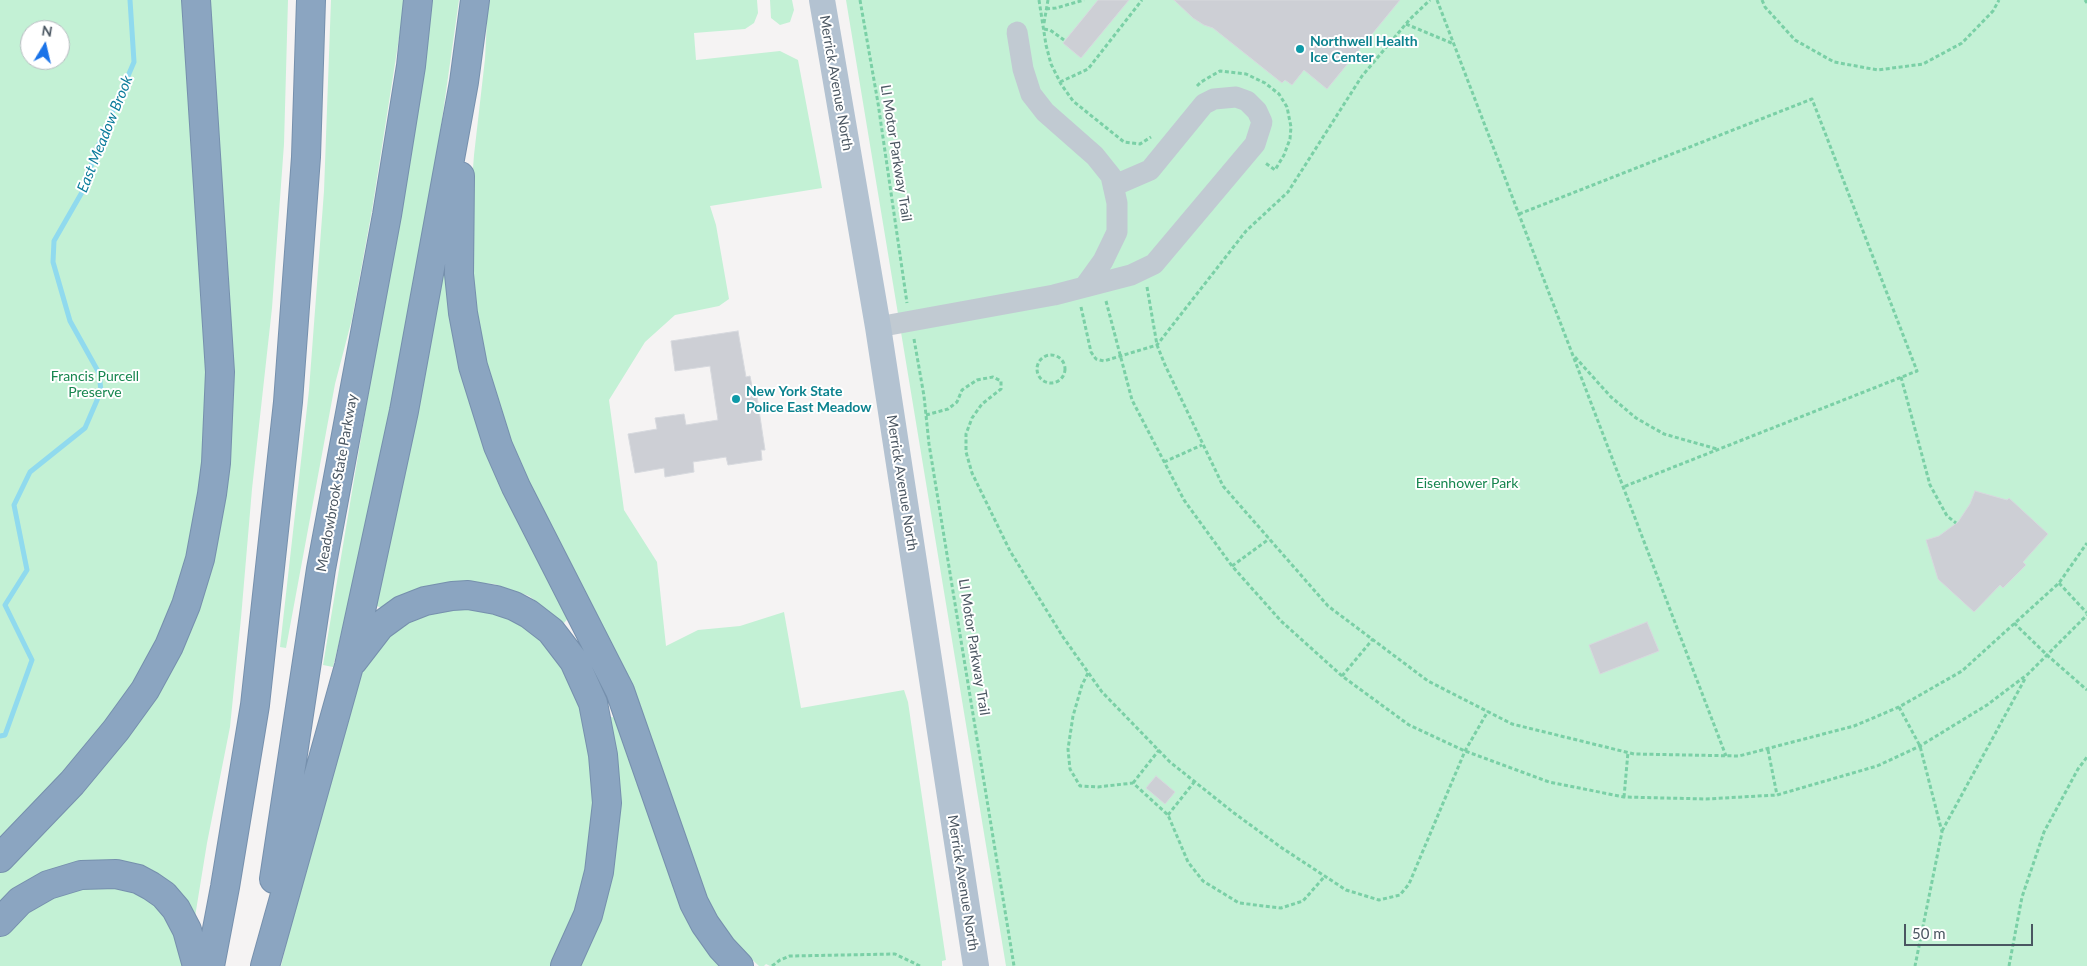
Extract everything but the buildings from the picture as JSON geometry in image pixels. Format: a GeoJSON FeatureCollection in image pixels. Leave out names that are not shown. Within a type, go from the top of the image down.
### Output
{"type":"FeatureCollection","features":[{"type":"Feature","properties":{"kind":"highway"},"geometry":{"type":"LineString","coordinates":[[0,858],[72,783],[116,730],[145,690],[170,646],[186,605],[200,559],[216,463],[220,372],[196,0]]}},
{"type":"Feature","properties":{"kind":"highway"},"geometry":{"type":"LineString","coordinates":[[210,966],[255,705],[287,412],[306,157],[311,0]]}},
{"type":"Feature","properties":{"kind":"highway","name":"Meadowbrook State Parkway"},"geometry":{"type":"LineString","coordinates":[[257,966],[272,898],[321,569],[388,205],[411,66],[418,0]]}},
{"type":"Feature","properties":{"kind":"highway"},"geometry":{"type":"LineString","coordinates":[[265,966],[349,666],[404,411],[464,82],[475,0]]}},
{"type":"Feature","properties":{"kind":"highway"},"geometry":{"type":"LineString","coordinates":[[464,82],[460,159],[459,274],[472,366],[498,446],[516,487],[620,691],[694,903],[705,924],[738,966]]}},
{"type":"Feature","properties":{"kind":"highway"},"geometry":{"type":"LineString","coordinates":[[349,666],[380,626],[402,610],[425,602],[452,596],[468,595],[496,600],[514,606],[529,614],[552,631],[574,661],[593,703],[604,755],[607,803],[599,872],[588,915],[565,966]]}},
{"type":"Feature","properties":{"kind":"highway"},"geometry":{"type":"LineString","coordinates":[[0,922],[20,901],[48,884],[81,875],[116,874],[138,879],[151,886],[164,895],[176,908],[186,930],[197,966]]}},
{"type":"Feature","properties":{"kind":"main road","name":"Merrick Avenue North"},"geometry":{"type":"LineString","coordinates":[[822,0],[878,327],[976,966]]}},
{"type":"Feature","properties":{"kind":"lane"},"geometry":{"type":"LineString","coordinates":[[1017,32],[1023,69],[1030,94],[1045,112],[1096,156],[1110,176],[1113,186],[1117,203],[1117,232],[1103,261],[1082,293]]}},
{"type":"Feature","properties":{"kind":"lane"},"geometry":{"type":"LineString","coordinates":[[878,327],[1001,304],[1082,293],[1154,264],[1255,144],[1262,122],[1257,111],[1247,101],[1236,97],[1214,99],[1204,104],[1150,170],[1113,186]]}},
{"type":"Feature","properties":{"kind":"path","name":"LI Motor Parkway Trail"},"geometry":{"type":"LineString","coordinates":[[860,0],[878,103],[908,310]]}},
{"type":"Feature","properties":{"kind":"path"},"geometry":{"type":"LineString","coordinates":[[1048,0],[1044,30],[1050,30],[1064,40]]}},
{"type":"Feature","properties":{"kind":"path"},"geometry":{"type":"LineString","coordinates":[[1046,9],[1084,0]]}},
{"type":"Feature","properties":{"kind":"path"},"geometry":{"type":"LineString","coordinates":[[1060,82],[1088,68],[1142,0]]}},
{"type":"Feature","properties":{"kind":"path"},"geometry":{"type":"LineString","coordinates":[[1082,293],[1091,352],[1096,359],[1104,361],[1157,345],[1246,231],[1288,192],[1362,76],[1406,24],[1430,0]]}},
{"type":"Feature","properties":{"kind":"path"},"geometry":{"type":"LineString","coordinates":[[1437,0],[1726,756]]}},
{"type":"Feature","properties":{"kind":"path"},"geometry":{"type":"LineString","coordinates":[[1762,0],[1765,7],[1795,40],[1834,62],[1878,70],[1923,64],[1962,43],[1993,11],[1999,0]]}},
{"type":"Feature","properties":{"kind":"path"},"geometry":{"type":"LineString","coordinates":[[1406,24],[1454,45]]}},
{"type":"Feature","properties":{"kind":"path"},"geometry":{"type":"LineString","coordinates":[[1519,214],[1812,98],[1916,370],[1623,487]]}},
{"type":"Feature","properties":{"kind":"path"},"geometry":{"type":"LineString","coordinates":[[1146,281],[1157,345],[1202,445],[1223,486],[1328,606],[1428,681],[1512,724],[1628,752],[1726,756],[1739,756],[1768,750],[1854,726],[1899,706],[1962,671],[2059,583],[2087,543]]}},
{"type":"Feature","properties":{"kind":"path"},"geometry":{"type":"LineString","coordinates":[[1106,300],[1132,400],[1184,500],[1232,566],[1281,621],[1342,676],[1409,725],[1465,752],[1549,782],[1624,797],[1706,799],[1777,795],[1877,766],[1920,746],[1987,705],[2028,674],[2047,655],[2087,614],[2059,583]]}},
{"type":"Feature","properties":{"kind":"path","name":"LI Motor Parkway Trail"},"geometry":{"type":"LineString","coordinates":[[913,335],[1014,966]]}},
{"type":"Feature","properties":{"kind":"path"},"geometry":{"type":"LineString","coordinates":[[1573,354],[1611,397],[1636,418],[1664,434],[1718,450]]}},
{"type":"Feature","properties":{"kind":"path"},"geometry":{"type":"LineString","coordinates":[[1048,355],[1061,358],[1065,366],[1064,376],[1061,380],[1052,383],[1042,381],[1036,368],[1040,360],[1048,355]]}},
{"type":"Feature","properties":{"kind":"path"},"geometry":{"type":"LineString","coordinates":[[926,415],[948,409],[956,402],[962,390],[977,380],[993,376],[1001,381],[1001,388],[982,404],[972,418],[966,434],[966,452],[970,466],[1010,551],[1063,637],[1102,692],[1159,750],[1195,782],[1282,848],[1346,890],[1380,900],[1400,895],[1409,884],[1465,752],[1488,711]]}},
{"type":"Feature","properties":{"kind":"path"},"geometry":{"type":"LineString","coordinates":[[1901,377],[1930,486],[1947,516],[1956,523]]}},
{"type":"Feature","properties":{"kind":"path"},"geometry":{"type":"LineString","coordinates":[[1164,462],[1202,445]]}},
{"type":"Feature","properties":{"kind":"path"},"geometry":{"type":"LineString","coordinates":[[1232,566],[1269,539]]}},
{"type":"Feature","properties":{"kind":"path"},"geometry":{"type":"LineString","coordinates":[[2014,623],[2087,690]]}},
{"type":"Feature","properties":{"kind":"path"},"geometry":{"type":"LineString","coordinates":[[1342,676],[1373,639]]}},
{"type":"Feature","properties":{"kind":"path"},"geometry":{"type":"LineString","coordinates":[[1088,673],[1082,685],[1073,716],[1068,749],[1070,769],[1080,786],[1098,787],[1133,783],[1159,750]]}},
{"type":"Feature","properties":{"kind":"path"},"geometry":{"type":"LineString","coordinates":[[1915,966],[1942,832],[2028,674]]}},
{"type":"Feature","properties":{"kind":"path"},"geometry":{"type":"LineString","coordinates":[[1899,706],[1920,746],[1942,832]]}},
{"type":"Feature","properties":{"kind":"path"},"geometry":{"type":"LineString","coordinates":[[1768,750],[1777,795]]}},
{"type":"Feature","properties":{"kind":"path"},"geometry":{"type":"LineString","coordinates":[[1624,797],[1628,752]]}},
{"type":"Feature","properties":{"kind":"path"},"geometry":{"type":"LineString","coordinates":[[2009,966],[2022,897],[2044,832],[2078,769],[2087,757]]}},
{"type":"Feature","properties":{"kind":"path"},"geometry":{"type":"LineString","coordinates":[[1168,815],[1195,782]]}},
{"type":"Feature","properties":{"kind":"path"},"geometry":{"type":"LineString","coordinates":[[1133,783],[1168,815],[1184,855],[1203,881],[1239,903],[1281,908],[1303,902],[1325,876]]}},
{"type":"Feature","properties":{"kind":"path"},"geometry":{"type":"LineString","coordinates":[[772,966],[790,956],[895,954],[920,966]]}},
{"type":"Feature","properties":{"kind":"green space","name":"Francis Purcell Preserve"},"geometry":{"type":"Polygon","coordinates":[[[0,0],[184,0],[208,361],[207,433],[182,578],[158,644],[125,703],[0,844],[0,0]]]}},
{"type":"Feature","properties":{"kind":"green space"},"geometry":{"type":"Polygon","coordinates":[[[209,0],[288,0],[284,144],[272,308],[252,489],[230,727],[207,843],[194,923],[179,891],[149,871],[115,861],[70,864],[28,881],[0,904],[0,868],[184,634],[233,389],[229,286],[209,0]]]}},
{"type":"Feature","properties":{"kind":"green space"},"geometry":{"type":"Polygon","coordinates":[[[331,0],[405,0],[372,210],[352,319],[335,384],[286,648],[280,647],[309,390],[324,191],[331,0]]]}},
{"type":"Feature","properties":{"kind":"green space"},"geometry":{"type":"Polygon","coordinates":[[[432,0],[459,0],[429,211],[379,478],[333,667],[323,665],[426,49],[432,0]]]}},
{"type":"Feature","properties":{"kind":"green space"},"geometry":{"type":"Polygon","coordinates":[[[488,0],[757,0],[758,13],[754,23],[745,29],[694,33],[696,60],[780,51],[798,60],[822,188],[710,206],[716,225],[729,299],[719,306],[675,315],[645,342],[609,400],[624,510],[657,562],[666,646],[698,630],[740,626],[784,612],[801,708],[904,690],[908,702],[946,960],[942,961],[942,966],[770,966],[766,964],[759,966],[731,940],[711,909],[518,464],[491,387],[473,312],[468,235],[474,155],[485,59],[488,0]]]}},
{"type":"Feature","properties":{"kind":"green space"},"geometry":{"type":"Polygon","coordinates":[[[770,0],[792,0],[794,10],[790,22],[780,25],[771,18],[770,0]]]}},
{"type":"Feature","properties":{"kind":"green space","name":"Eisenhower Park"},"geometry":{"type":"Polygon","coordinates":[[[846,0],[2087,0],[2087,966],[1006,966],[846,0]]]}},
{"type":"Feature","properties":{"kind":"green space"},"geometry":{"type":"Polygon","coordinates":[[[451,264],[570,616],[564,623],[529,596],[494,584],[459,581],[418,589],[382,608],[374,605],[441,265],[451,264]]]}},
{"type":"Feature","properties":{"kind":"green space"},"geometry":{"type":"Polygon","coordinates":[[[446,605],[488,606],[522,619],[558,652],[586,716],[596,816],[574,924],[553,966],[281,966],[344,705],[367,657],[405,621],[446,605]]]}},
{"type":"Feature","properties":{"kind":"green space"},"geometry":{"type":"Polygon","coordinates":[[[609,716],[623,721],[724,966],[577,966],[609,716]]]}},
{"type":"Feature","properties":{"kind":"green space"},"geometry":{"type":"Polygon","coordinates":[[[82,881],[154,896],[179,924],[186,966],[0,966],[0,934],[12,918],[82,881]]]}},
{"type":"Feature","properties":{"kind":"waterway","name":"East Meadow Brook"},"geometry":{"type":"LineString","coordinates":[[0,736],[5,735],[32,660],[5,605],[27,570],[14,505],[30,472],[85,428],[101,391],[99,373],[70,321],[53,262],[54,241],[85,187],[95,153],[134,62],[130,0]]}},
{"type":"Feature","properties":{"kind":"place","name":"Northwell Health Ice Center"},"geometry":{"type":"Point","coordinates":[1300,49]}},
{"type":"Feature","properties":{"kind":"place","name":"New York State Police East Meadow"},"geometry":{"type":"Point","coordinates":[736,399]}}]}
